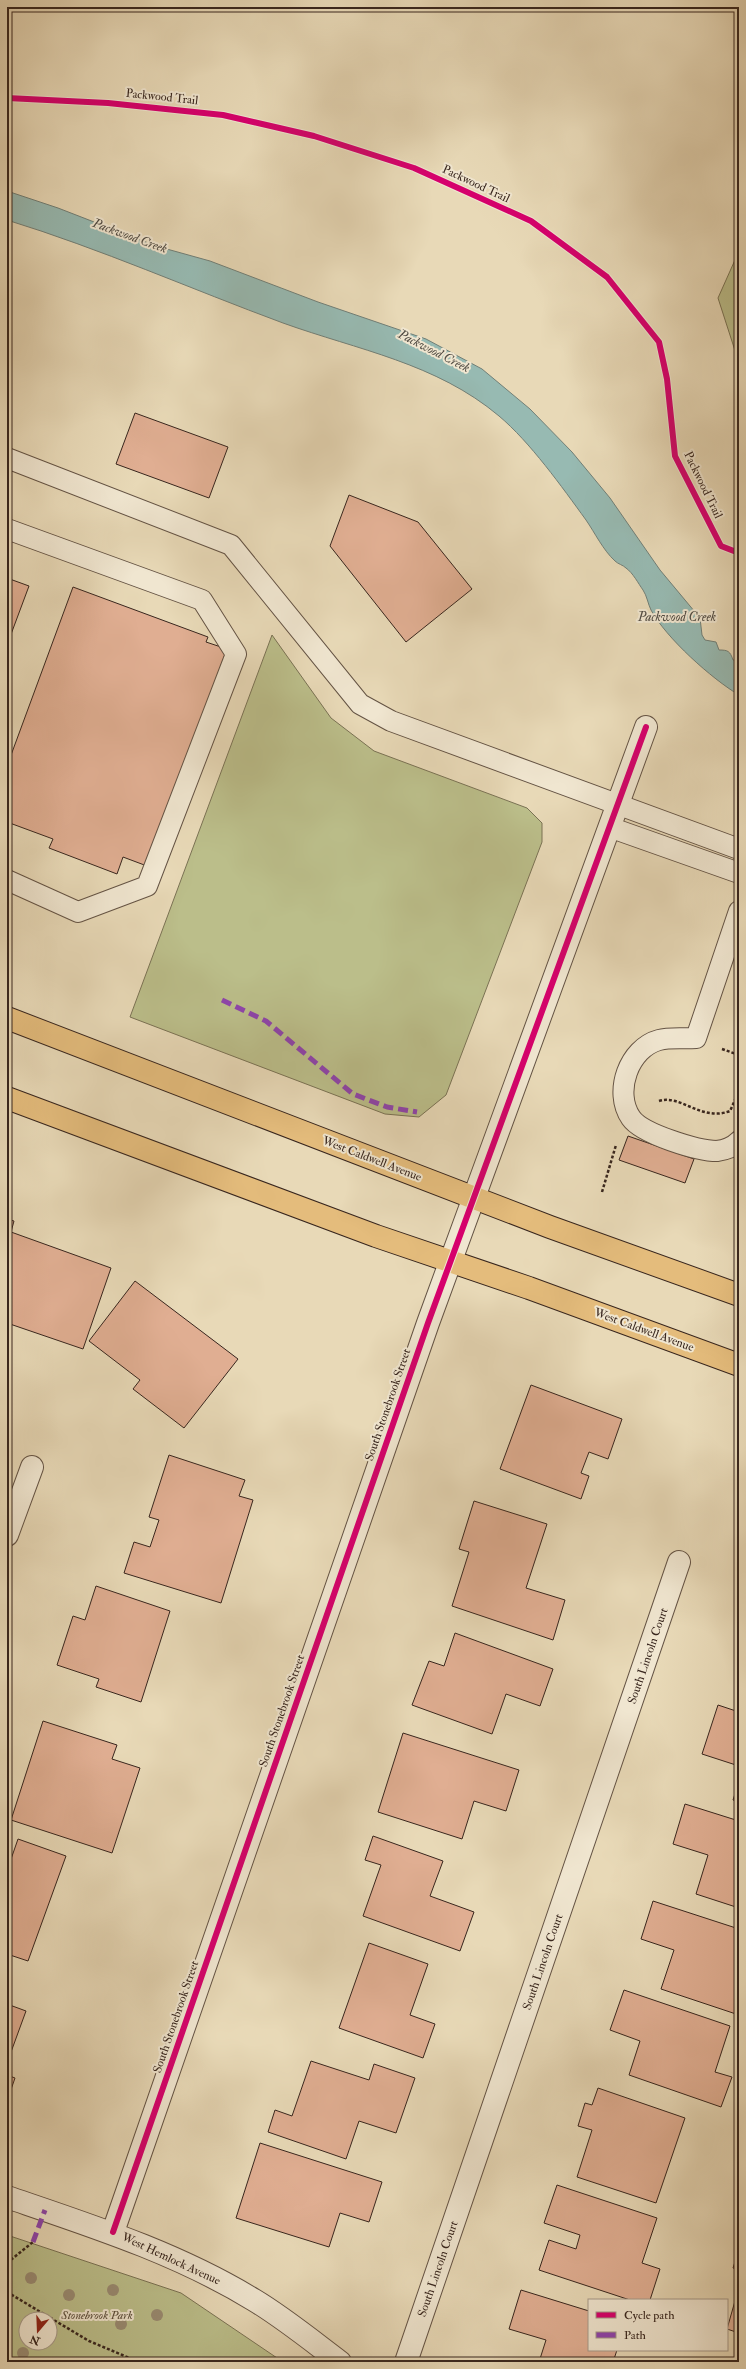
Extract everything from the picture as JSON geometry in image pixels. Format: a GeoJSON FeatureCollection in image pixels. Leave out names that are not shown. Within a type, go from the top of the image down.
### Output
{"type":"FeatureCollection","features":[{"type":"Feature","properties":{"kind":"main road","name":"West Caldwell Avenue"},"geometry":{"type":"LineString","coordinates":[[7,1018],[473,1198],[739,1295]]}},
{"type":"Feature","properties":{"kind":"main road","name":"West Caldwell Avenue"},"geometry":{"type":"LineString","coordinates":[[7,1098],[450,1261],[739,1365]]}},
{"type":"Feature","properties":{"kind":"street","name":"South Stonebrook Street"},"geometry":{"type":"LineString","coordinates":[[113,2232],[450,1261],[646,727]]}},
{"type":"Feature","properties":{"kind":"street"},"geometry":{"type":"LineString","coordinates":[[7,1535],[32,1467]]}},
{"type":"Feature","properties":{"kind":"street","name":"South Lincoln Court"},"geometry":{"type":"LineString","coordinates":[[406,2362],[679,1562]]}},
{"type":"Feature","properties":{"kind":"street","name":"West Hemlock Avenue"},"geometry":{"type":"LineString","coordinates":[[7,2197],[113,2232],[186,2264],[254,2300],[340,2362]]}},
{"type":"Feature","properties":{"kind":"lane"},"geometry":{"type":"LineString","coordinates":[[7,458],[231,545],[360,704],[390,721],[739,849]]}},
{"type":"Feature","properties":{"kind":"lane"},"geometry":{"type":"LineString","coordinates":[[7,530],[202,600],[236,654],[147,886],[78,912],[7,880]]}},
{"type":"Feature","properties":{"kind":"lane"},"geometry":{"type":"LineString","coordinates":[[609,827],[739,873]]}},
{"type":"Feature","properties":{"kind":"lane"},"geometry":{"type":"LineString","coordinates":[[739,911],[696,1038],[659,1040],[643,1048],[634,1059],[626,1076],[622,1092],[625,1106],[631,1118],[641,1128],[702,1150],[719,1151],[734,1146],[739,1141]]}},
{"type":"Feature","properties":{"kind":"path"},"geometry":{"type":"LineString","coordinates":[[719,1048],[739,1055]]}},
{"type":"Feature","properties":{"kind":"path"},"geometry":{"type":"LineString","coordinates":[[655,1102],[663,1100],[674,1102],[710,1114],[720,1114],[730,1111],[739,1091]]}},
{"type":"Feature","properties":{"kind":"path"},"geometry":{"type":"LineString","coordinates":[[602,1192],[618,1140]]}},
{"type":"Feature","properties":{"kind":"path"},"geometry":{"type":"LineString","coordinates":[[7,2263],[33,2242]]}},
{"type":"Feature","properties":{"kind":"path"},"geometry":{"type":"LineString","coordinates":[[7,2292],[89,2341],[139,2362]]}},
{"type":"Feature","properties":{"kind":"green space"},"geometry":{"type":"Polygon","coordinates":[[[739,251],[739,363],[718,298],[739,251]]]}},
{"type":"Feature","properties":{"kind":"green space"},"geometry":{"type":"Polygon","coordinates":[[[272,635],[331,718],[374,751],[527,808],[542,823],[542,842],[446,1095],[419,1117],[385,1114],[130,1017],[272,635]]]}},
{"type":"Feature","properties":{"kind":"green space","name":"Stonebrook Park"},"geometry":{"type":"Polygon","coordinates":[[[7,2235],[181,2293],[283,2362],[7,2362],[7,2235]]]}},
{"type":"Feature","properties":{"kind":"water","name":"Packwood Creek"},"geometry":{"type":"Polygon","coordinates":[[[7,191],[58,208],[156,246],[210,261],[318,302],[426,339],[482,369],[530,409],[572,452],[610,498],[660,570],[700,618],[702,635],[705,640],[716,642],[719,650],[730,653],[733,660],[739,660],[739,695],[716,679],[690,657],[667,633],[651,610],[644,592],[633,575],[629,570],[615,561],[607,552],[567,493],[545,465],[511,427],[475,398],[423,370],[368,350],[283,323],[111,256],[7,220],[7,191]]]}},
{"type":"Feature","properties":{"kind":"building"},"geometry":{"type":"Polygon","coordinates":[[[135,413],[228,447],[209,498],[116,464],[135,413]]]}},
{"type":"Feature","properties":{"kind":"building"},"geometry":{"type":"Polygon","coordinates":[[[349,495],[418,522],[472,589],[406,642],[330,546],[349,495]]]}},
{"type":"Feature","properties":{"kind":"building"},"geometry":{"type":"Polygon","coordinates":[[[7,578],[29,586],[7,645],[7,578]]]}},
{"type":"Feature","properties":{"kind":"building"},"geometry":{"type":"Polygon","coordinates":[[[73,587],[208,637],[206,642],[227,649],[147,866],[123,857],[117,874],[49,848],[53,839],[7,822],[7,766],[73,587]]]}},
{"type":"Feature","properties":{"kind":"building"},"geometry":{"type":"Polygon","coordinates":[[[628,1136],[694,1159],[685,1183],[619,1160],[628,1136]]]}},
{"type":"Feature","properties":{"kind":"building"},"geometry":{"type":"Polygon","coordinates":[[[7,1219],[14,1221],[11,1232],[111,1268],[83,1349],[7,1323],[7,1219]]]}},
{"type":"Feature","properties":{"kind":"building"},"geometry":{"type":"Polygon","coordinates":[[[135,1281],[238,1359],[184,1428],[133,1389],[140,1380],[89,1341],[135,1281]]]}},
{"type":"Feature","properties":{"kind":"building"},"geometry":{"type":"Polygon","coordinates":[[[531,1385],[622,1419],[608,1459],[589,1452],[581,1473],[589,1476],[581,1499],[500,1469],[531,1385]]]}},
{"type":"Feature","properties":{"kind":"building"},"geometry":{"type":"Polygon","coordinates":[[[169,1455],[245,1480],[239,1496],[253,1500],[221,1603],[124,1573],[134,1542],[150,1547],[159,1520],[149,1517],[169,1455]]]}},
{"type":"Feature","properties":{"kind":"building"},"geometry":{"type":"Polygon","coordinates":[[[474,1501],[547,1524],[526,1588],[565,1600],[553,1640],[452,1606],[469,1552],[459,1549],[474,1501]]]}},
{"type":"Feature","properties":{"kind":"building"},"geometry":{"type":"Polygon","coordinates":[[[96,1586],[170,1611],[141,1702],[96,1687],[99,1679],[57,1665],[73,1616],[85,1620],[96,1586]]]}},
{"type":"Feature","properties":{"kind":"building"},"geometry":{"type":"Polygon","coordinates":[[[455,1633],[553,1669],[540,1706],[506,1694],[492,1734],[412,1705],[429,1661],[444,1666],[455,1633]]]}},
{"type":"Feature","properties":{"kind":"building"},"geometry":{"type":"Polygon","coordinates":[[[718,1705],[739,1712],[739,1766],[702,1754],[718,1705]]]}},
{"type":"Feature","properties":{"kind":"building"},"geometry":{"type":"Polygon","coordinates":[[[43,1721],[117,1745],[112,1759],[140,1768],[112,1853],[11,1820],[43,1721]]]}},
{"type":"Feature","properties":{"kind":"building"},"geometry":{"type":"Polygon","coordinates":[[[403,1733],[519,1770],[506,1811],[474,1801],[462,1839],[378,1812],[403,1733]]]}},
{"type":"Feature","properties":{"kind":"building"},"geometry":{"type":"Polygon","coordinates":[[[739,1781],[739,1802],[733,1800],[739,1781]]]}},
{"type":"Feature","properties":{"kind":"building"},"geometry":{"type":"Polygon","coordinates":[[[685,1804],[739,1821],[739,1908],[696,1894],[708,1855],[673,1844],[685,1804]]]}},
{"type":"Feature","properties":{"kind":"building"},"geometry":{"type":"Polygon","coordinates":[[[373,1836],[443,1861],[430,1896],[474,1912],[460,1951],[363,1916],[381,1865],[365,1860],[373,1836]]]}},
{"type":"Feature","properties":{"kind":"building"},"geometry":{"type":"Polygon","coordinates":[[[18,1839],[66,1856],[28,1961],[7,1954],[7,1862],[10,1862],[18,1839]]]}},
{"type":"Feature","properties":{"kind":"building"},"geometry":{"type":"Polygon","coordinates":[[[653,1901],[739,1929],[739,2015],[661,1989],[674,1950],[641,1939],[653,1901]]]}},
{"type":"Feature","properties":{"kind":"building"},"geometry":{"type":"Polygon","coordinates":[[[369,1943],[428,1964],[410,2015],[435,2024],[423,2058],[339,2028],[369,1943]]]}},
{"type":"Feature","properties":{"kind":"building"},"geometry":{"type":"Polygon","coordinates":[[[624,1990],[730,2026],[715,2072],[732,2077],[721,2107],[629,2075],[640,2041],[610,2030],[624,1990]]]}},
{"type":"Feature","properties":{"kind":"building"},"geometry":{"type":"Polygon","coordinates":[[[7,2004],[26,2011],[7,2063],[7,2004]]]}},
{"type":"Feature","properties":{"kind":"building"},"geometry":{"type":"Polygon","coordinates":[[[311,2061],[369,2080],[374,2064],[415,2078],[396,2133],[359,2121],[346,2159],[268,2132],[275,2110],[292,2116],[311,2061]]]}},
{"type":"Feature","properties":{"kind":"building"},"geometry":{"type":"Polygon","coordinates":[[[7,2075],[15,2078],[7,2101],[7,2075]]]}},
{"type":"Feature","properties":{"kind":"building"},"geometry":{"type":"Polygon","coordinates":[[[598,2088],[685,2118],[656,2203],[577,2177],[592,2130],[578,2126],[585,2103],[592,2105],[598,2088]]]}},
{"type":"Feature","properties":{"kind":"building"},"geometry":{"type":"Polygon","coordinates":[[[260,2143],[382,2182],[369,2222],[340,2213],[329,2247],[236,2218],[260,2143]]]}},
{"type":"Feature","properties":{"kind":"building"},"geometry":{"type":"Polygon","coordinates":[[[557,2185],[657,2218],[642,2263],[660,2269],[650,2299],[627,2299],[539,2270],[549,2240],[576,2249],[580,2235],[544,2223],[557,2185]]]}},
{"type":"Feature","properties":{"kind":"building"},"geometry":{"type":"Polygon","coordinates":[[[739,2249],[739,2270],[733,2268],[739,2249]]]}},
{"type":"Feature","properties":{"kind":"building"},"geometry":{"type":"Polygon","coordinates":[[[739,2287],[739,2333],[728,2329],[739,2287]]]}},
{"type":"Feature","properties":{"kind":"building"},"geometry":{"type":"Polygon","coordinates":[[[521,2290],[588,2311],[588,2351],[617,2351],[613,2362],[539,2362],[546,2340],[509,2329],[521,2290]]]}},
{"type":"Feature","properties":{"kind":"marked path"},"geometry":{"type":"LineString","coordinates":[[222,1000],[266,1021],[353,1094],[387,1107],[417,1112]]}},
{"type":"Feature","properties":{"kind":"marked path"},"geometry":{"type":"LineString","coordinates":[[33,2242],[45,2210]]}},
{"type":"Feature","properties":{"kind":"cycle path","name":"Packwood Trail"},"geometry":{"type":"LineString","coordinates":[[7,98],[108,103],[223,115],[314,136],[414,168],[531,221],[607,277],[659,342],[667,379],[675,456],[721,546],[739,553]]}},
{"type":"Feature","properties":{"kind":"cycle path"},"geometry":{"type":"LineString","coordinates":[[113,2232],[428,1323],[646,727]]}}]}
